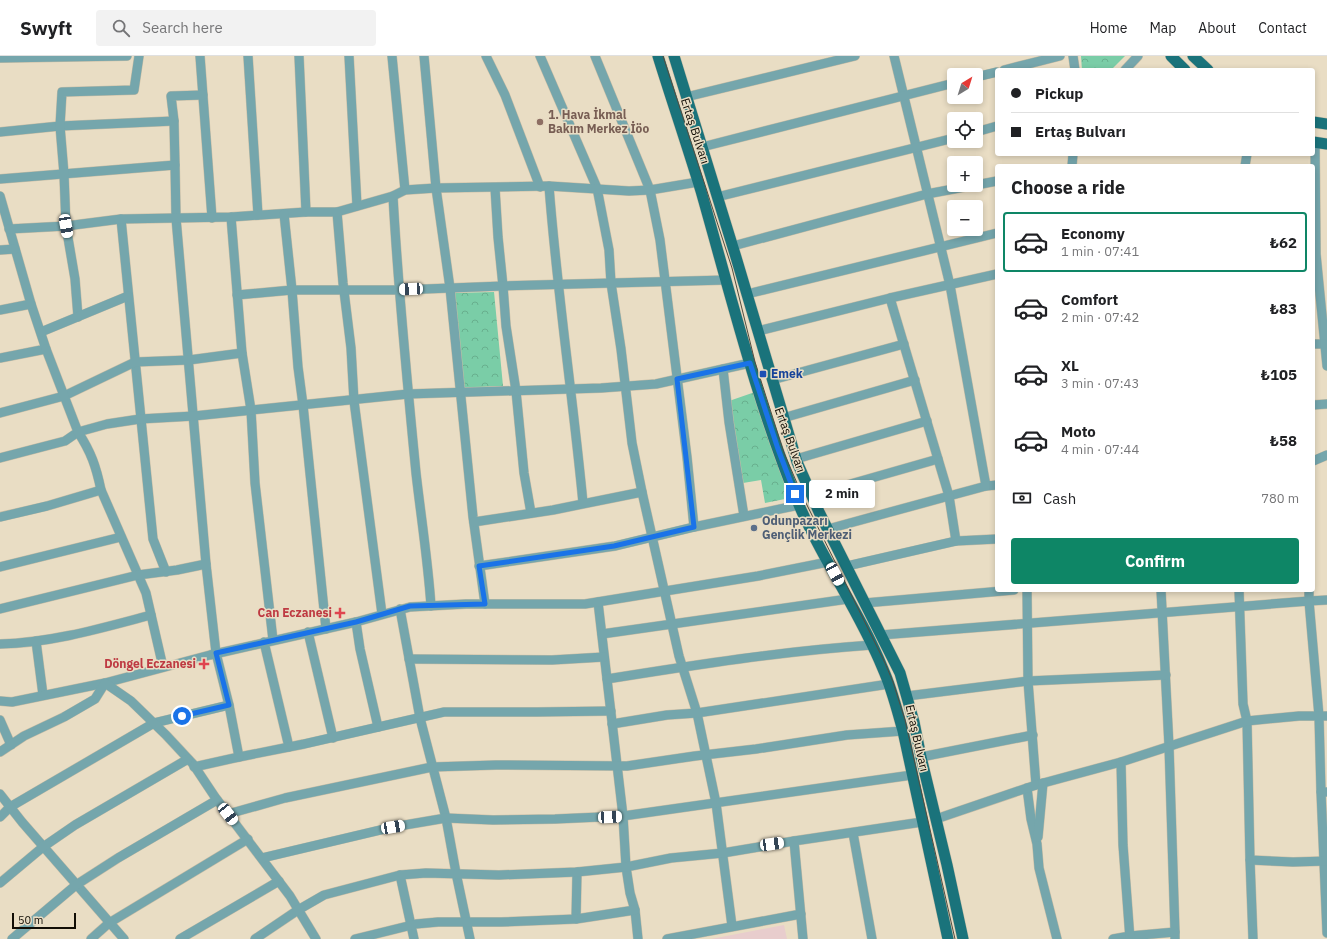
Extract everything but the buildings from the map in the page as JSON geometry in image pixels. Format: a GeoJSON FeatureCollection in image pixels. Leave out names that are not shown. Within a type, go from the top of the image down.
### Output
{"type":"FeatureCollection","features":[{"type":"Feature","properties":{"kind":"main road","name":"Ertaş Bulvarı"},"geometry":{"type":"LineString","coordinates":[[658,56],[698,182],[750,363],[778,449],[799,505],[872,645],[889,684],[903,731],[948,939]]}},
{"type":"Feature","properties":{"kind":"main road","name":"Ertaş Bulvarı"},"geometry":{"type":"LineString","coordinates":[[674,56],[733,246],[796,459],[828,529],[900,673],[908,696],[963,939]]}},
{"type":"Feature","properties":{"kind":"main road"},"geometry":{"type":"LineString","coordinates":[[1171,56],[1183,68]]}},
{"type":"Feature","properties":{"kind":"main road"},"geometry":{"type":"LineString","coordinates":[[1193,56],[1206,68]]}},
{"type":"Feature","properties":{"kind":"main road"},"geometry":{"type":"LineString","coordinates":[[1315,122],[1327,124]]}},
{"type":"Feature","properties":{"kind":"main road"},"geometry":{"type":"LineString","coordinates":[[1315,142],[1327,144]]}},
{"type":"Feature","properties":{"kind":"street"},"geometry":{"type":"LineString","coordinates":[[0,58],[127,56]]}},
{"type":"Feature","properties":{"kind":"street"},"geometry":{"type":"LineString","coordinates":[[78,317],[75,279],[66,226],[60,126],[62,92],[134,90],[139,56]]}},
{"type":"Feature","properties":{"kind":"street"},"geometry":{"type":"LineString","coordinates":[[200,56],[212,218]]}},
{"type":"Feature","properties":{"kind":"street"},"geometry":{"type":"LineString","coordinates":[[248,56],[258,215]]}},
{"type":"Feature","properties":{"kind":"street"},"geometry":{"type":"LineString","coordinates":[[299,56],[306,212]]}},
{"type":"Feature","properties":{"kind":"street"},"geometry":{"type":"LineString","coordinates":[[349,56],[357,206]]}},
{"type":"Feature","properties":{"kind":"street"},"geometry":{"type":"LineString","coordinates":[[392,56],[405,190]]}},
{"type":"Feature","properties":{"kind":"street"},"geometry":{"type":"LineString","coordinates":[[424,56],[436,188],[450,288],[474,522],[485,604]]}},
{"type":"Feature","properties":{"kind":"street"},"geometry":{"type":"LineString","coordinates":[[486,56],[505,95],[544,187],[558,284],[583,504]]}},
{"type":"Feature","properties":{"kind":"street"},"geometry":{"type":"LineString","coordinates":[[540,56],[597,188],[608,250],[632,443],[672,624],[697,713],[716,803],[732,926]]}},
{"type":"Feature","properties":{"kind":"street"},"geometry":{"type":"LineString","coordinates":[[594,56],[650,190],[666,281],[694,527]]}},
{"type":"Feature","properties":{"kind":"street"},"geometry":{"type":"LineString","coordinates":[[686,97],[855,56]]}},
{"type":"Feature","properties":{"kind":"street"},"geometry":{"type":"LineString","coordinates":[[894,56],[950,285],[986,486]]}},
{"type":"Feature","properties":{"kind":"street"},"geometry":{"type":"LineString","coordinates":[[1012,68],[1060,56]]}},
{"type":"Feature","properties":{"kind":"street"},"geometry":{"type":"LineString","coordinates":[[1073,56],[1075,68]]}},
{"type":"Feature","properties":{"kind":"street"},"geometry":{"type":"LineString","coordinates":[[1127,68],[1138,56]]}},
{"type":"Feature","properties":{"kind":"street"},"geometry":{"type":"LineString","coordinates":[[983,75],[995,72]]}},
{"type":"Feature","properties":{"kind":"street"},"geometry":{"type":"LineString","coordinates":[[702,147],[947,85]]}},
{"type":"Feature","properties":{"kind":"street"},"geometry":{"type":"LineString","coordinates":[[203,95],[171,96],[174,121],[176,218],[206,564],[216,653],[229,705],[239,757]]}},
{"type":"Feature","properties":{"kind":"street"},"geometry":{"type":"LineString","coordinates":[[0,132],[60,126],[174,121]]}},
{"type":"Feature","properties":{"kind":"street"},"geometry":{"type":"LineString","coordinates":[[983,130],[995,127]]}},
{"type":"Feature","properties":{"kind":"street"},"geometry":{"type":"LineString","coordinates":[[718,197],[947,140]]}},
{"type":"Feature","properties":{"kind":"street"},"geometry":{"type":"LineString","coordinates":[[0,179],[175,165]]}},
{"type":"Feature","properties":{"kind":"street"},"geometry":{"type":"LineString","coordinates":[[983,184],[995,181]]}},
{"type":"Feature","properties":{"kind":"street"},"geometry":{"type":"LineString","coordinates":[[9,229],[66,226],[121,219],[212,218],[306,212],[337,212],[393,196],[405,190],[436,188],[544,187],[597,188],[630,191],[650,190],[698,182]]}},
{"type":"Feature","properties":{"kind":"street"},"geometry":{"type":"LineString","coordinates":[[495,188],[506,326],[516,391],[524,473],[531,513]]}},
{"type":"Feature","properties":{"kind":"street"},"geometry":{"type":"LineString","coordinates":[[733,246],[927,194],[947,190]]}},
{"type":"Feature","properties":{"kind":"street"},"geometry":{"type":"LineString","coordinates":[[0,196],[30,304],[46,349],[78,432],[90,450],[98,474],[101,490],[146,593],[163,667]]}},
{"type":"Feature","properties":{"kind":"street"},"geometry":{"type":"LineString","coordinates":[[393,196],[398,290],[431,606]]}},
{"type":"Feature","properties":{"kind":"street"},"geometry":{"type":"LineString","coordinates":[[337,212],[343,290],[351,348],[354,401],[382,614]]}},
{"type":"Feature","properties":{"kind":"street"},"geometry":{"type":"LineString","coordinates":[[284,214],[298,367],[326,628]]}},
{"type":"Feature","properties":{"kind":"street"},"geometry":{"type":"LineString","coordinates":[[231,217],[242,353],[251,410],[255,483],[268,641],[289,747]]}},
{"type":"Feature","properties":{"kind":"street"},"geometry":{"type":"LineString","coordinates":[[121,219],[134,362],[153,539],[166,572]]}},
{"type":"Feature","properties":{"kind":"street"},"geometry":{"type":"LineString","coordinates":[[747,294],[995,234]]}},
{"type":"Feature","properties":{"kind":"street"},"geometry":{"type":"LineString","coordinates":[[0,250],[15,249]]}},
{"type":"Feature","properties":{"kind":"street"},"geometry":{"type":"LineString","coordinates":[[1315,263],[1327,366]]}},
{"type":"Feature","properties":{"kind":"street"},"geometry":{"type":"LineString","coordinates":[[758,331],[890,298],[995,274]]}},
{"type":"Feature","properties":{"kind":"street"},"geometry":{"type":"LineString","coordinates":[[237,295],[292,290],[398,290],[726,280]]}},
{"type":"Feature","properties":{"kind":"street"},"geometry":{"type":"LineString","coordinates":[[41,332],[128,296]]}},
{"type":"Feature","properties":{"kind":"street"},"geometry":{"type":"LineString","coordinates":[[890,298],[949,496],[956,541]]}},
{"type":"Feature","properties":{"kind":"street"},"geometry":{"type":"LineString","coordinates":[[0,310],[30,304]]}},
{"type":"Feature","properties":{"kind":"street"},"geometry":{"type":"LineString","coordinates":[[772,380],[904,344]]}},
{"type":"Feature","properties":{"kind":"street"},"geometry":{"type":"LineString","coordinates":[[1315,344],[1324,344]]}},
{"type":"Feature","properties":{"kind":"street"},"geometry":{"type":"LineString","coordinates":[[0,358],[46,349]]}},
{"type":"Feature","properties":{"kind":"street"},"geometry":{"type":"LineString","coordinates":[[0,413],[64,396],[134,362],[189,360],[242,353]]}},
{"type":"Feature","properties":{"kind":"street"},"geometry":{"type":"LineString","coordinates":[[0,458],[65,441],[78,432],[107,424],[354,401],[408,394],[460,394],[656,384],[750,363]]}},
{"type":"Feature","properties":{"kind":"street"},"geometry":{"type":"LineString","coordinates":[[723,369],[729,422],[744,516]]}},
{"type":"Feature","properties":{"kind":"street"},"geometry":{"type":"LineString","coordinates":[[783,418],[915,380]]}},
{"type":"Feature","properties":{"kind":"street"},"geometry":{"type":"LineString","coordinates":[[1315,405],[1327,404]]}},
{"type":"Feature","properties":{"kind":"street"},"geometry":{"type":"LineString","coordinates":[[796,459],[927,421]]}},
{"type":"Feature","properties":{"kind":"street"},"geometry":{"type":"LineString","coordinates":[[1315,459],[1327,455]]}},
{"type":"Feature","properties":{"kind":"street"},"geometry":{"type":"LineString","coordinates":[[812,496],[938,459]]}},
{"type":"Feature","properties":{"kind":"street"},"geometry":{"type":"LineString","coordinates":[[828,529],[986,486],[995,485]]}},
{"type":"Feature","properties":{"kind":"street"},"geometry":{"type":"LineString","coordinates":[[0,517],[47,506],[101,490]]}},
{"type":"Feature","properties":{"kind":"street"},"geometry":{"type":"LineString","coordinates":[[474,522],[583,504],[642,492]]}},
{"type":"Feature","properties":{"kind":"street"},"geometry":{"type":"LineString","coordinates":[[479,566],[607,547],[799,505]]}},
{"type":"Feature","properties":{"kind":"street"},"geometry":{"type":"LineString","coordinates":[[0,567],[121,537]]}},
{"type":"Feature","properties":{"kind":"street"},"geometry":{"type":"LineString","coordinates":[[847,566],[956,541],[995,539]]}},
{"type":"Feature","properties":{"kind":"street"},"geometry":{"type":"LineString","coordinates":[[0,701],[12,702],[105,683],[216,653],[356,622],[410,606],[585,604],[758,576],[828,562]]}},
{"type":"Feature","properties":{"kind":"street"},"geometry":{"type":"LineString","coordinates":[[0,609],[138,576],[206,564]]}},
{"type":"Feature","properties":{"kind":"street"},"geometry":{"type":"LineString","coordinates":[[865,603],[995,592]]}},
{"type":"Feature","properties":{"kind":"street"},"geometry":{"type":"LineString","coordinates":[[1027,592],[1028,681],[1033,735],[1040,784],[1038,844],[1039,868],[1057,939]]}},
{"type":"Feature","properties":{"kind":"street"},"geometry":{"type":"LineString","coordinates":[[1114,939],[1130,937],[1175,936],[1169,746],[1161,592]]}},
{"type":"Feature","properties":{"kind":"street"},"geometry":{"type":"LineString","coordinates":[[1238,592],[1243,704],[1247,721],[1253,939]]}},
{"type":"Feature","properties":{"kind":"street"},"geometry":{"type":"LineString","coordinates":[[1309,592],[1323,716],[1327,933]]}},
{"type":"Feature","properties":{"kind":"street"},"geometry":{"type":"LineString","coordinates":[[602,634],[848,599]]}},
{"type":"Feature","properties":{"kind":"street"},"geometry":{"type":"LineString","coordinates":[[881,635],[1327,600]]}},
{"type":"Feature","properties":{"kind":"street"},"geometry":{"type":"LineString","coordinates":[[598,602],[624,816],[626,867],[630,893],[635,910],[638,939]]}},
{"type":"Feature","properties":{"kind":"street"},"geometry":{"type":"LineString","coordinates":[[400,609],[420,718],[446,818],[470,939]]}},
{"type":"Feature","properties":{"kind":"street"},"geometry":{"type":"LineString","coordinates":[[0,644],[36,641],[108,626],[151,615]]}},
{"type":"Feature","properties":{"kind":"street"},"geometry":{"type":"LineString","coordinates":[[356,622],[360,649],[378,728]]}},
{"type":"Feature","properties":{"kind":"street"},"geometry":{"type":"LineString","coordinates":[[308,632],[333,738]]}},
{"type":"Feature","properties":{"kind":"street"},"geometry":{"type":"LineString","coordinates":[[36,641],[44,695]]}},
{"type":"Feature","properties":{"kind":"street"},"geometry":{"type":"LineString","coordinates":[[607,679],[821,648],[872,645]]}},
{"type":"Feature","properties":{"kind":"street"},"geometry":{"type":"LineString","coordinates":[[409,659],[552,660],[604,657]]}},
{"type":"Feature","properties":{"kind":"street"},"geometry":{"type":"LineString","coordinates":[[908,696],[1028,681],[1166,675]]}},
{"type":"Feature","properties":{"kind":"street"},"geometry":{"type":"LineString","coordinates":[[105,683],[131,701],[188,759],[217,800],[279,881],[298,910],[313,938]]}},
{"type":"Feature","properties":{"kind":"street"},"geometry":{"type":"LineString","coordinates":[[0,752],[24,736],[64,717],[95,699],[105,683]]}},
{"type":"Feature","properties":{"kind":"street"},"geometry":{"type":"LineString","coordinates":[[612,724],[667,715],[697,713],[889,684]]}},
{"type":"Feature","properties":{"kind":"street"},"geometry":{"type":"LineString","coordinates":[[0,817],[10,807],[154,723],[229,705]]}},
{"type":"Feature","properties":{"kind":"street"},"geometry":{"type":"LineString","coordinates":[[194,767],[333,738],[444,712],[611,711]]}},
{"type":"Feature","properties":{"kind":"street"},"geometry":{"type":"LineString","coordinates":[[936,819],[1026,788],[1120,762],[1247,721],[1299,716],[1323,716]]}},
{"type":"Feature","properties":{"kind":"street"},"geometry":{"type":"LineString","coordinates":[[0,720],[11,746]]}},
{"type":"Feature","properties":{"kind":"street"},"geometry":{"type":"LineString","coordinates":[[228,814],[285,798],[432,767],[496,765],[618,766],[756,749],[847,735],[903,731]]}},
{"type":"Feature","properties":{"kind":"street"},"geometry":{"type":"LineString","coordinates":[[921,757],[1033,735]]}},
{"type":"Feature","properties":{"kind":"street"},"geometry":{"type":"LineString","coordinates":[[0,883],[43,847],[75,825],[188,759]]}},
{"type":"Feature","properties":{"kind":"street"},"geometry":{"type":"LineString","coordinates":[[1120,762],[1123,845],[1130,937]]}},
{"type":"Feature","properties":{"kind":"street"},"geometry":{"type":"LineString","coordinates":[[262,858],[393,827],[446,818],[532,820],[624,816],[797,790],[868,782],[912,774]]}},
{"type":"Feature","properties":{"kind":"street"},"geometry":{"type":"LineString","coordinates":[[1026,788],[1031,819],[1038,844]]}},
{"type":"Feature","properties":{"kind":"street"},"geometry":{"type":"LineString","coordinates":[[0,794],[43,847],[124,939]]}},
{"type":"Feature","properties":{"kind":"street"},"geometry":{"type":"LineString","coordinates":[[12,939],[76,885],[118,858],[217,800]]}},
{"type":"Feature","properties":{"kind":"street"},"geometry":{"type":"LineString","coordinates":[[255,939],[298,910],[324,895],[400,875],[456,873],[498,875],[577,872],[626,867],[671,858],[723,853],[922,822]]}},
{"type":"Feature","properties":{"kind":"street"},"geometry":{"type":"LineString","coordinates":[[853,833],[872,939]]}},
{"type":"Feature","properties":{"kind":"street"},"geometry":{"type":"LineString","coordinates":[[91,939],[109,922],[248,839]]}},
{"type":"Feature","properties":{"kind":"street"},"geometry":{"type":"LineString","coordinates":[[794,841],[803,939]]}},
{"type":"Feature","properties":{"kind":"street"},"geometry":{"type":"LineString","coordinates":[[1250,860],[1293,862],[1325,861]]}},
{"type":"Feature","properties":{"kind":"street"},"geometry":{"type":"LineString","coordinates":[[576,919],[577,872]]}},
{"type":"Feature","properties":{"kind":"street"},"geometry":{"type":"LineString","coordinates":[[400,875],[414,939]]}},
{"type":"Feature","properties":{"kind":"street"},"geometry":{"type":"LineString","coordinates":[[180,939],[279,881]]}},
{"type":"Feature","properties":{"kind":"street"},"geometry":{"type":"LineString","coordinates":[[358,939],[411,925],[438,922],[502,922],[576,919],[635,910]]}},
{"type":"Feature","properties":{"kind":"street"},"geometry":{"type":"LineString","coordinates":[[667,939],[801,914]]}},
{"type":"Feature","properties":{"kind":"shaded area"},"geometry":{"type":"Polygon","coordinates":[[[784,925],[787,939],[711,939],[784,925]]]}},
{"type":"Feature","properties":{"kind":"green space"},"geometry":{"type":"Polygon","coordinates":[[[1081,56],[1125,56],[1113,68],[1082,68],[1081,56]]]}},
{"type":"Feature","properties":{"kind":"green space"},"geometry":{"type":"Polygon","coordinates":[[[494,292],[503,386],[461,388],[452,293],[494,292]]]}},
{"type":"Feature","properties":{"kind":"green space"},"geometry":{"type":"Polygon","coordinates":[[[755,392],[790,498],[765,503],[761,480],[743,483],[729,401],[755,392]]]}},
{"type":"Feature","properties":{"kind":"tram line"},"geometry":{"type":"LineString","coordinates":[[663,56],[732,268],[755,362],[784,453],[803,497],[893,682],[905,720],[955,939]]}},
{"type":"Feature","properties":{"kind":"place","name":"1. Hava İkmal Bakım Merkez İöo"},"geometry":{"type":"Point","coordinates":[540,122]}},
{"type":"Feature","properties":{"kind":"place","name":"Emek"},"geometry":{"type":"Point","coordinates":[763,374]}},
{"type":"Feature","properties":{"kind":"place","name":"Odunpazarı Gençlik Merkezi"},"geometry":{"type":"Point","coordinates":[754,528]}},
{"type":"Feature","properties":{"kind":"place","name":"Can Eczanesi"},"geometry":{"type":"Point","coordinates":[340,613]}},
{"type":"Feature","properties":{"kind":"place","name":"Döngel Eczanesi"},"geometry":{"type":"Point","coordinates":[204,664]}},
{"type":"Feature","properties":{"kind":"route"},"geometry":{"type":"LineString","coordinates":[[182,716],[229,705],[216,653],[356,622],[410,606],[485,604],[479,566],[614,546],[694,527],[677,379],[750,363],[778,449],[795,494]]}}]}
